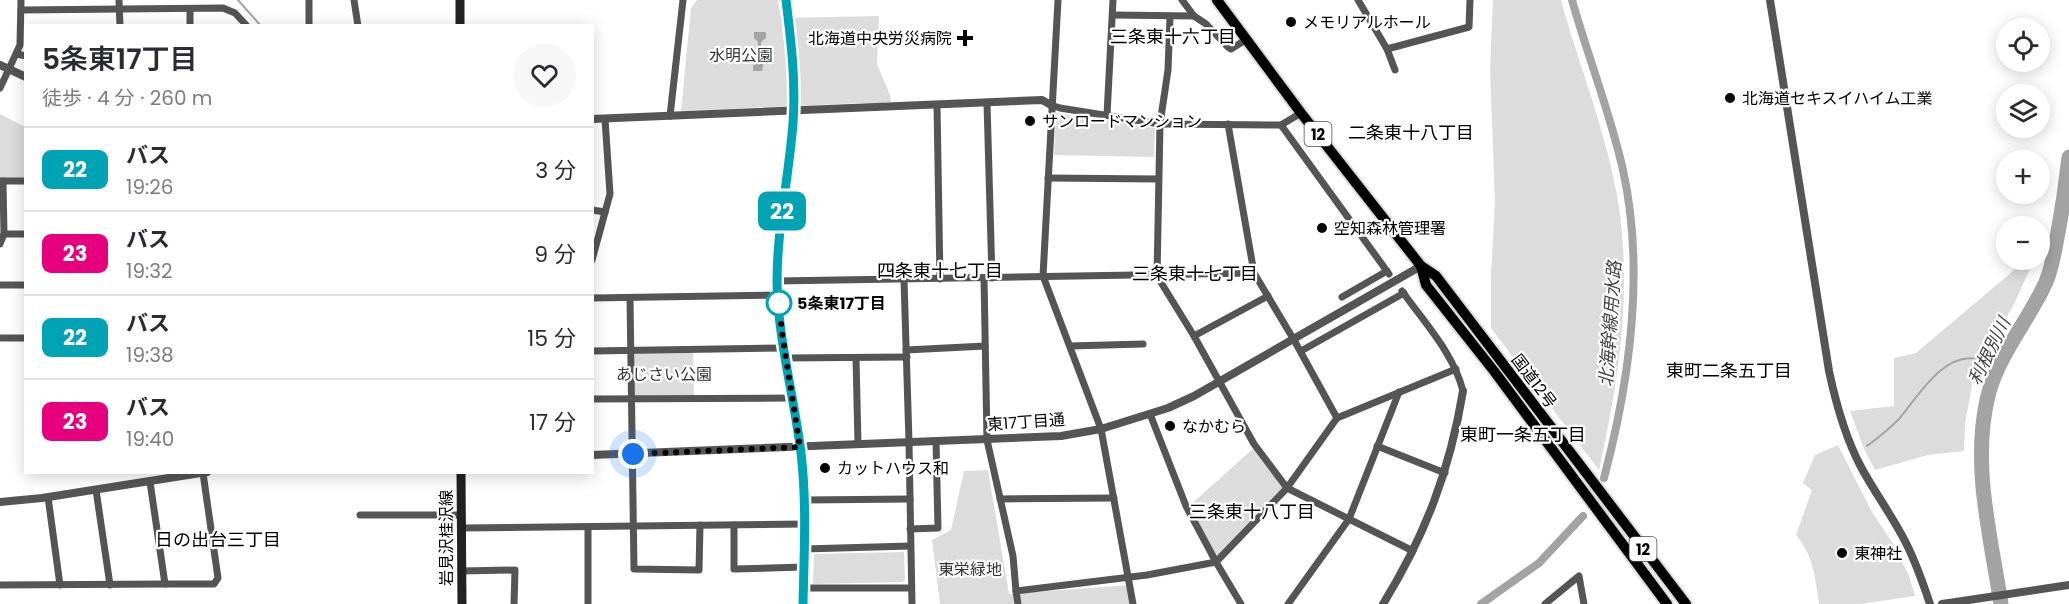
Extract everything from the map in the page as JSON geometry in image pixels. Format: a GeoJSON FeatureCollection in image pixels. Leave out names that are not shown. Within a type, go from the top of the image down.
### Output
{"type":"FeatureCollection","features":[{"type":"Feature","properties":{"kind":"highway","name":"国道12号"},"geometry":{"type":"LineString","coordinates":[[1217,0],[1301,113],[1421,266],[1436,276],[1686,604]]}},
{"type":"Feature","properties":{"kind":"highway","name":"国道12号"},"geometry":{"type":"LineString","coordinates":[[1421,266],[1426,285],[1494,371],[1667,604]]}},
{"type":"Feature","properties":{"kind":"main road"},"geometry":{"type":"LineString","coordinates":[[460,0],[460,24]]}},
{"type":"Feature","properties":{"kind":"main road","name":"岩見沢桂沢線"},"geometry":{"type":"LineString","coordinates":[[461,474],[462,604]]}},
{"type":"Feature","properties":{"kind":"street"},"geometry":{"type":"LineString","coordinates":[[0,88],[20,45],[21,0]]}},
{"type":"Feature","properties":{"kind":"street"},"geometry":{"type":"LineString","coordinates":[[72,0],[72,9]]}},
{"type":"Feature","properties":{"kind":"street"},"geometry":{"type":"LineString","coordinates":[[119,0],[120,24]]}},
{"type":"Feature","properties":{"kind":"street"},"geometry":{"type":"LineString","coordinates":[[168,0],[168,9]]}},
{"type":"Feature","properties":{"kind":"street"},"geometry":{"type":"LineString","coordinates":[[309,0],[309,24]]}},
{"type":"Feature","properties":{"kind":"street"},"geometry":{"type":"LineString","coordinates":[[354,0],[358,24]]}},
{"type":"Feature","properties":{"kind":"street"},"geometry":{"type":"LineString","coordinates":[[670,116],[683,0]]}},
{"type":"Feature","properties":{"kind":"street"},"geometry":{"type":"LineString","coordinates":[[786,0],[788,17]]}},
{"type":"Feature","properties":{"kind":"street"},"geometry":{"type":"LineString","coordinates":[[1058,0],[1043,276],[1101,429],[1133,604]]}},
{"type":"Feature","properties":{"kind":"street"},"geometry":{"type":"LineString","coordinates":[[1107,115],[1113,0]]}},
{"type":"Feature","properties":{"kind":"street"},"geometry":{"type":"LineString","coordinates":[[1182,0],[1194,16],[1206,24],[1231,49],[1246,39]]}},
{"type":"Feature","properties":{"kind":"street"},"geometry":{"type":"LineString","coordinates":[[1359,0],[1387,49],[1395,70]]}},
{"type":"Feature","properties":{"kind":"street"},"geometry":{"type":"LineString","coordinates":[[1387,49],[1469,27],[1470,0]]}},
{"type":"Feature","properties":{"kind":"street"},"geometry":{"type":"LineString","coordinates":[[1770,0],[1836,406],[1861,468],[1916,563],[1930,604]]}},
{"type":"Feature","properties":{"kind":"street"},"geometry":{"type":"LineString","coordinates":[[190,9],[190,24]]}},
{"type":"Feature","properties":{"kind":"street"},"geometry":{"type":"LineString","coordinates":[[21,10],[227,9],[235,13],[244,24]]}},
{"type":"Feature","properties":{"kind":"street"},"geometry":{"type":"LineString","coordinates":[[1113,15],[1194,16]]}},
{"type":"Feature","properties":{"kind":"street"},"geometry":{"type":"LineString","coordinates":[[1170,17],[1168,70],[1160,124],[1157,276],[1194,336],[1254,444],[1287,488],[1413,551]]}},
{"type":"Feature","properties":{"kind":"street"},"geometry":{"type":"LineString","coordinates":[[17,54],[24,56]]}},
{"type":"Feature","properties":{"kind":"street"},"geometry":{"type":"LineString","coordinates":[[0,65],[24,76]]}},
{"type":"Feature","properties":{"kind":"street"},"geometry":{"type":"LineString","coordinates":[[794,79],[794,112],[779,237],[777,281],[805,500],[803,604]]}},
{"type":"Feature","properties":{"kind":"street"},"geometry":{"type":"LineString","coordinates":[[594,119],[1042,100],[1060,108],[1160,124],[1281,125],[1301,113]]}},
{"type":"Feature","properties":{"kind":"street"},"geometry":{"type":"LineString","coordinates":[[987,103],[988,278],[985,346],[987,440],[1013,556],[1018,604]]}},
{"type":"Feature","properties":{"kind":"street"},"geometry":{"type":"LineString","coordinates":[[937,105],[940,279]]}},
{"type":"Feature","properties":{"kind":"street"},"geometry":{"type":"LineString","coordinates":[[594,256],[610,194],[605,119]]}},
{"type":"Feature","properties":{"kind":"street"},"geometry":{"type":"LineString","coordinates":[[1228,124],[1254,273],[1301,351],[1337,418]]}},
{"type":"Feature","properties":{"kind":"street"},"geometry":{"type":"LineString","coordinates":[[1281,125],[1388,273],[1342,297]]}},
{"type":"Feature","properties":{"kind":"street"},"geometry":{"type":"LineString","coordinates":[[1048,178],[1158,179]]}},
{"type":"Feature","properties":{"kind":"street"},"geometry":{"type":"LineString","coordinates":[[0,244],[4,234],[1,181],[24,181]]}},
{"type":"Feature","properties":{"kind":"street"},"geometry":{"type":"LineString","coordinates":[[594,210],[605,212]]}},
{"type":"Feature","properties":{"kind":"street"},"geometry":{"type":"LineString","coordinates":[[4,234],[24,234]]}},
{"type":"Feature","properties":{"kind":"street","name":"東17丁目通"},"geometry":{"type":"LineString","coordinates":[[594,455],[987,440],[1061,436],[1101,429],[1168,408],[1220,382],[1421,266]]}},
{"type":"Feature","properties":{"kind":"street"},"geometry":{"type":"LineString","coordinates":[[777,281],[1254,273]]}},
{"type":"Feature","properties":{"kind":"street"},"geometry":{"type":"LineString","coordinates":[[904,280],[912,604]]}},
{"type":"Feature","properties":{"kind":"street"},"geometry":{"type":"LineString","coordinates":[[0,285],[24,285]]}},
{"type":"Feature","properties":{"kind":"street"},"geometry":{"type":"LineString","coordinates":[[1301,351],[1403,292],[1456,369],[1463,391],[1445,473],[1431,512],[1413,551],[1383,604]]}},
{"type":"Feature","properties":{"kind":"street"},"geometry":{"type":"LineString","coordinates":[[594,298],[778,295]]}},
{"type":"Feature","properties":{"kind":"street"},"geometry":{"type":"LineString","coordinates":[[1194,336],[1268,296]]}},
{"type":"Feature","properties":{"kind":"street"},"geometry":{"type":"LineString","coordinates":[[630,298],[634,569],[699,570],[700,525]]}},
{"type":"Feature","properties":{"kind":"street"},"geometry":{"type":"LineString","coordinates":[[0,338],[24,338]]}},
{"type":"Feature","properties":{"kind":"street"},"geometry":{"type":"LineString","coordinates":[[1070,346],[1143,344]]}},
{"type":"Feature","properties":{"kind":"street"},"geometry":{"type":"LineString","coordinates":[[786,358],[856,358],[985,346]]}},
{"type":"Feature","properties":{"kind":"street"},"geometry":{"type":"LineString","coordinates":[[594,351],[784,348]]}},
{"type":"Feature","properties":{"kind":"street"},"geometry":{"type":"LineString","coordinates":[[856,358],[858,444]]}},
{"type":"Feature","properties":{"kind":"street"},"geometry":{"type":"LineString","coordinates":[[1016,591],[1128,578],[1216,562],[1287,488],[1337,418],[1456,369]]}},
{"type":"Feature","properties":{"kind":"street"},"geometry":{"type":"LineString","coordinates":[[1288,604],[1349,519],[1399,392]]}},
{"type":"Feature","properties":{"kind":"street"},"geometry":{"type":"LineString","coordinates":[[594,399],[792,398]]}},
{"type":"Feature","properties":{"kind":"street"},"geometry":{"type":"LineString","coordinates":[[1150,414],[1186,506],[1240,604]]}},
{"type":"Feature","properties":{"kind":"street"},"geometry":{"type":"LineString","coordinates":[[910,529],[938,528],[936,441]]}},
{"type":"Feature","properties":{"kind":"street"},"geometry":{"type":"LineString","coordinates":[[1377,446],[1445,473]]}},
{"type":"Feature","properties":{"kind":"street"},"geometry":{"type":"LineString","coordinates":[[0,502],[48,497],[196,474]]}},
{"type":"Feature","properties":{"kind":"street"},"geometry":{"type":"LineString","coordinates":[[0,585],[214,584],[218,578],[202,474]]}},
{"type":"Feature","properties":{"kind":"street"},"geometry":{"type":"LineString","coordinates":[[150,482],[165,584]]}},
{"type":"Feature","properties":{"kind":"street"},"geometry":{"type":"LineString","coordinates":[[96,490],[110,585]]}},
{"type":"Feature","properties":{"kind":"street"},"geometry":{"type":"LineString","coordinates":[[48,497],[60,585]]}},
{"type":"Feature","properties":{"kind":"street"},"geometry":{"type":"LineString","coordinates":[[1000,499],[1114,498]]}},
{"type":"Feature","properties":{"kind":"street"},"geometry":{"type":"LineString","coordinates":[[805,500],[909,499]]}},
{"type":"Feature","properties":{"kind":"street"},"geometry":{"type":"LineString","coordinates":[[360,514],[461,515]]}},
{"type":"Feature","properties":{"kind":"street"},"geometry":{"type":"LineString","coordinates":[[461,528],[805,524]]}},
{"type":"Feature","properties":{"kind":"street"},"geometry":{"type":"LineString","coordinates":[[734,525],[734,569],[804,567]]}},
{"type":"Feature","properties":{"kind":"street"},"geometry":{"type":"LineString","coordinates":[[588,527],[588,604]]}},
{"type":"Feature","properties":{"kind":"street"},"geometry":{"type":"LineString","coordinates":[[804,549],[910,546]]}},
{"type":"Feature","properties":{"kind":"street"},"geometry":{"type":"LineString","coordinates":[[461,571],[515,570],[514,604]]}},
{"type":"Feature","properties":{"kind":"street"},"geometry":{"type":"LineString","coordinates":[[1545,604],[1579,576],[1584,604]]}},
{"type":"Feature","properties":{"kind":"street"},"geometry":{"type":"LineString","coordinates":[[1941,604],[2069,585]]}},
{"type":"Feature","properties":{"kind":"street"},"geometry":{"type":"LineString","coordinates":[[803,588],[910,588]]}},
{"type":"Feature","properties":{"kind":"green space","name":"水明公園"},"geometry":{"type":"Polygon","coordinates":[[[697,0],[778,0],[781,18],[879,16],[877,64],[891,102],[885,102],[883,105],[861,103],[681,111],[691,8],[697,0]]]}},
{"type":"Feature","properties":{"kind":"green space"},"geometry":{"type":"Polygon","coordinates":[[[1493,0],[1561,0],[1608,154],[1619,207],[1624,274],[1617,372],[1599,470],[1491,328],[1495,202],[1490,69],[1493,0]]]}},
{"type":"Feature","properties":{"kind":"green space"},"geometry":{"type":"Polygon","coordinates":[[[1056,113],[1155,128],[1154,157],[1054,155],[1056,113]]]}},
{"type":"Feature","properties":{"kind":"green space"},"geometry":{"type":"Polygon","coordinates":[[[0,114],[24,126],[24,178],[0,179],[0,114]]]}},
{"type":"Feature","properties":{"kind":"green space"},"geometry":{"type":"Polygon","coordinates":[[[2014,270],[2029,270],[2015,302],[1974,374],[1965,424],[1964,451],[1928,455],[1875,470],[1864,449],[1850,411],[1894,406],[1894,358],[1916,353],[2014,270]]]}},
{"type":"Feature","properties":{"kind":"green space","name":"あじさい公園"},"geometry":{"type":"Polygon","coordinates":[[[693,352],[694,395],[635,396],[635,353],[693,352]]]}},
{"type":"Feature","properties":{"kind":"green space"},"geometry":{"type":"Polygon","coordinates":[[[1838,445],[1872,512],[1894,545],[1909,576],[1915,596],[1860,604],[1819,604],[1810,559],[1796,535],[1812,490],[1803,483],[1815,455],[1838,445]]]}},
{"type":"Feature","properties":{"kind":"green space"},"geometry":{"type":"Polygon","coordinates":[[[1254,448],[1283,487],[1216,557],[1189,506],[1254,448]]]}},
{"type":"Feature","properties":{"kind":"green space","name":"東栄緑地"},"geometry":{"type":"Polygon","coordinates":[[[988,470],[1009,594],[1130,585],[1132,604],[940,604],[932,540],[951,530],[964,471],[988,470]]]}},
{"type":"Feature","properties":{"kind":"green space"},"geometry":{"type":"Polygon","coordinates":[[[904,552],[905,579],[903,582],[813,584],[814,554],[904,552]]]}},
{"type":"Feature","properties":{"kind":"shaded area"},"geometry":{"type":"Polygon","coordinates":[[[754,32],[766,32],[766,38],[761,42],[761,57],[764,59],[762,71],[753,71],[753,57],[757,56],[758,42],[754,38],[754,32]]]}},
{"type":"Feature","properties":{"kind":"waterway"},"geometry":{"type":"LineString","coordinates":[[238,0],[259,24]]}},
{"type":"Feature","properties":{"kind":"waterway","name":"北海幹線用水路"},"geometry":{"type":"LineString","coordinates":[[1572,0],[1618,148],[1630,208],[1633,247],[1632,325],[1621,403],[1604,478]]}},
{"type":"Feature","properties":{"kind":"waterway","name":"利根別川"},"geometry":{"type":"LineString","coordinates":[[2001,604],[1982,477],[1983,425],[1987,400],[1997,369],[2039,297],[2050,271],[2061,218],[2069,157]]}},
{"type":"Feature","properties":{"kind":"waterway"},"geometry":{"type":"LineString","coordinates":[[1867,446],[1899,419],[1932,378],[1953,362],[1977,359],[1999,369]]}},
{"type":"Feature","properties":{"kind":"waterway","name":"北海幹線用水路"},"geometry":{"type":"LineString","coordinates":[[1481,604],[1539,563],[1583,516]]}},
{"type":"Feature","properties":{"kind":"tunnel"},"geometry":{"type":"LineString","coordinates":[[788,17],[794,79]]}},
{"type":"Feature","properties":{"kind":"bus line","name":"22"},"geometry":{"type":"LineString","coordinates":[[786,0],[792,49],[794,108],[779,237],[777,275],[782,333],[800,447],[805,500],[803,604]]}},
{"type":"Feature","properties":{"kind":"place","name":"メモリアルホール"},"geometry":{"type":"Point","coordinates":[1291,22]}},
{"type":"Feature","properties":{"kind":"place","name":"北海道中央労災病院"},"geometry":{"type":"Point","coordinates":[965,38]}},
{"type":"Feature","properties":{"kind":"place","name":"北海道セキスイハイム工業"},"geometry":{"type":"Point","coordinates":[1730,98]}},
{"type":"Feature","properties":{"kind":"place","name":"サンロードマンション"},"geometry":{"type":"Point","coordinates":[1030,121]}},
{"type":"Feature","properties":{"kind":"place","name":"空知森林管理署"},"geometry":{"type":"Point","coordinates":[1322,228]}},
{"type":"Feature","properties":{"kind":"place","name":"5条東17丁目"},"geometry":{"type":"Point","coordinates":[779,303]}},
{"type":"Feature","properties":{"kind":"place","name":"なかむら"},"geometry":{"type":"Point","coordinates":[1170,426]}},
{"type":"Feature","properties":{"kind":"place","name":"カットハウス和"},"geometry":{"type":"Point","coordinates":[825,468]}},
{"type":"Feature","properties":{"kind":"place","name":"東神社"},"geometry":{"type":"Point","coordinates":[1842,553]}},
{"type":"Feature","properties":{"kind":"district","name":"三条東十六丁目"},"geometry":{"type":"Point","coordinates":[1173,36]}},
{"type":"Feature","properties":{"kind":"district","name":"二条東十八丁目"},"geometry":{"type":"Point","coordinates":[1411,132]}},
{"type":"Feature","properties":{"kind":"district","name":"四条東十七丁目"},"geometry":{"type":"Point","coordinates":[940,270]}},
{"type":"Feature","properties":{"kind":"district","name":"三条東十七丁目"},"geometry":{"type":"Point","coordinates":[1195,273]}},
{"type":"Feature","properties":{"kind":"district","name":"東町二条五丁目"},"geometry":{"type":"Point","coordinates":[1729,370]}},
{"type":"Feature","properties":{"kind":"district","name":"東町一条五丁目"},"geometry":{"type":"Point","coordinates":[1523,434]}},
{"type":"Feature","properties":{"kind":"district","name":"三条東十八丁目"},"geometry":{"type":"Point","coordinates":[1252,511]}},
{"type":"Feature","properties":{"kind":"district","name":"日の出台三丁目"},"geometry":{"type":"Point","coordinates":[218,539]}},
{"type":"Feature","properties":{"kind":"route"},"geometry":{"type":"LineString","coordinates":[[633,454],[800,447],[779,303]]}}]}
